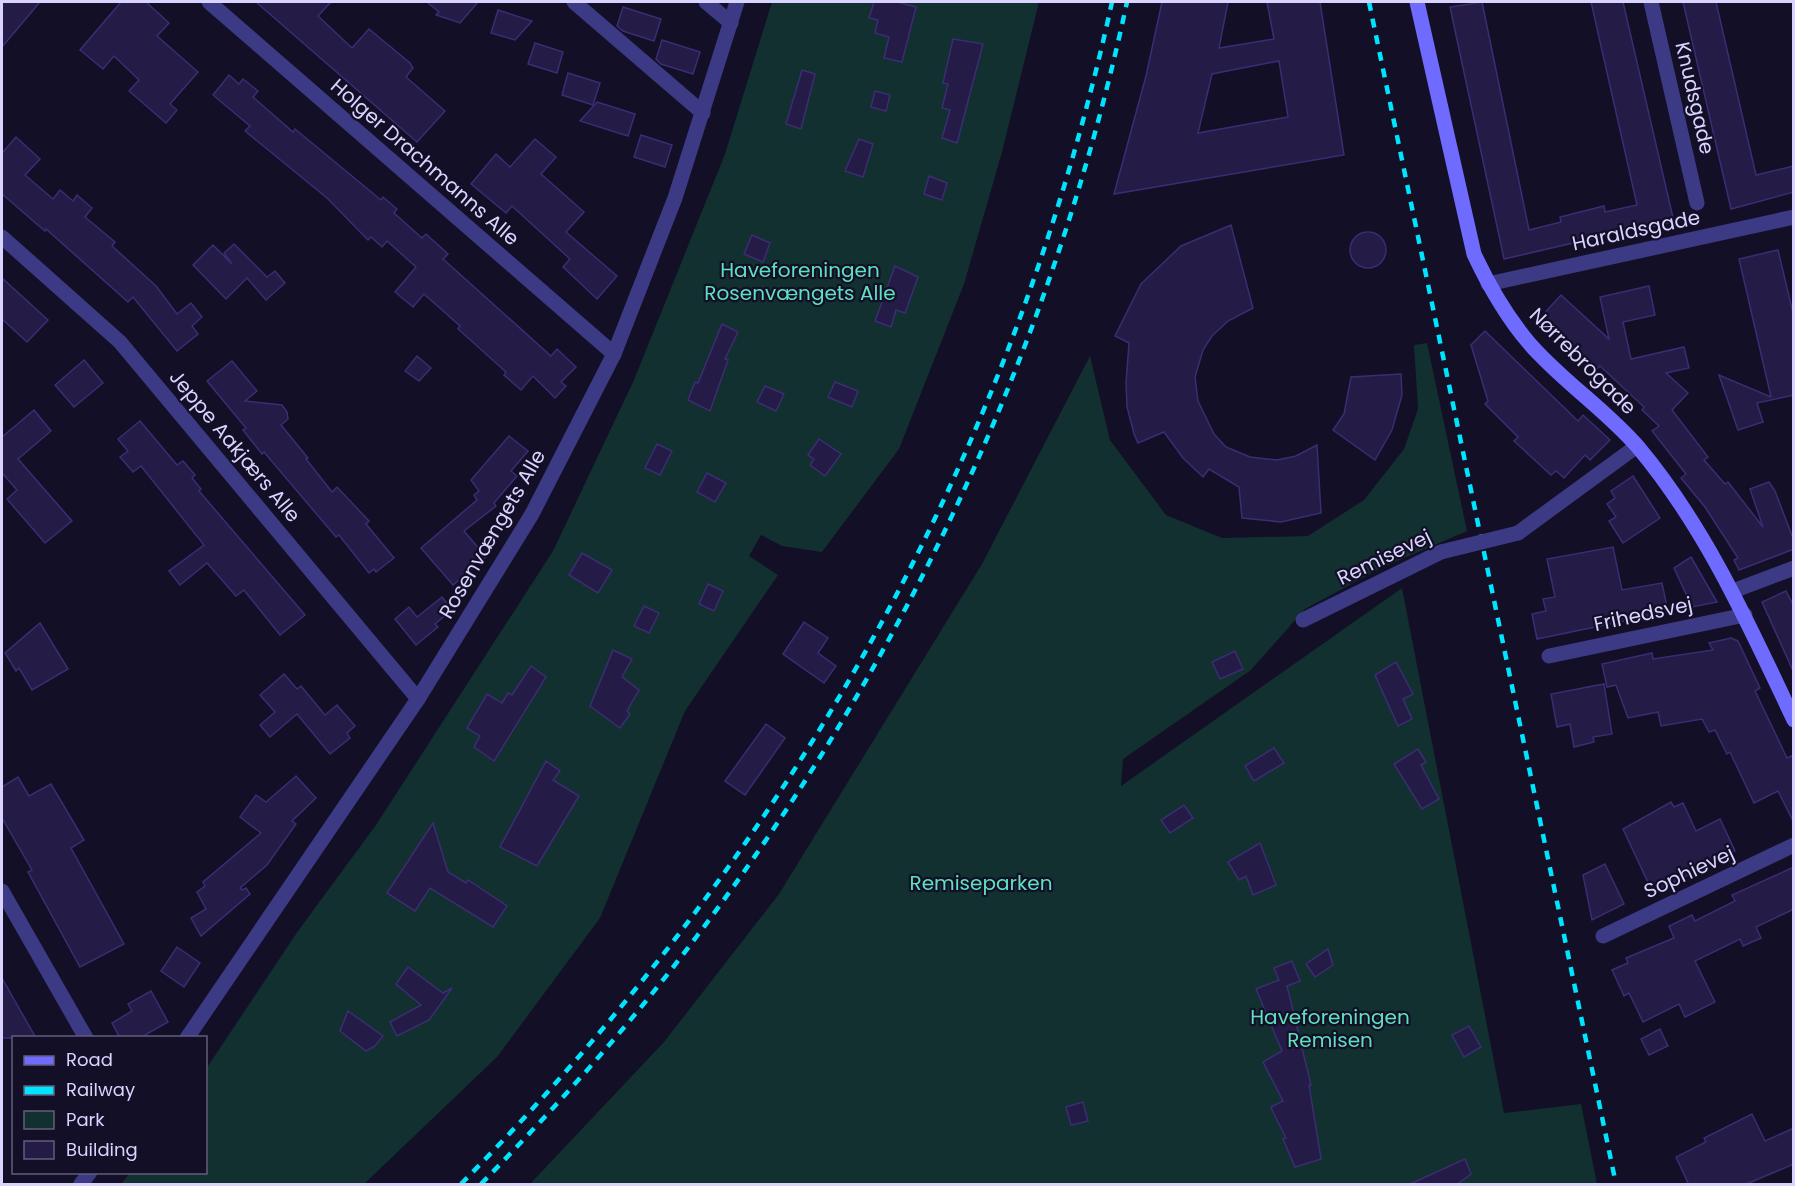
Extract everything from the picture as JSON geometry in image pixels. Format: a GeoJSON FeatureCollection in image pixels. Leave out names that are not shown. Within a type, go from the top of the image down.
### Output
{"type":"FeatureCollection","features":[{"type":"Feature","properties":{"kind":"street","name":"Holger Drachmanns Alle"},"geometry":{"type":"LineString","coordinates":[[209,2],[614,354]]}},
{"type":"Feature","properties":{"kind":"street"},"geometry":{"type":"LineString","coordinates":[[574,2],[703,113]]}},
{"type":"Feature","properties":{"kind":"street"},"geometry":{"type":"LineString","coordinates":[[706,2],[731,23]]}},
{"type":"Feature","properties":{"kind":"street","name":"Rosenvængets Alle"},"geometry":{"type":"LineString","coordinates":[[188,1036],[418,699],[532,514],[614,354],[675,198],[736,2]]}},
{"type":"Feature","properties":{"kind":"street","name":"Nørrebrogade"},"geometry":{"type":"LineString","coordinates":[[1417,2],[1474,254],[1488,284],[1530,345],[1637,446],[1686,514],[1733,591],[1794,720]]}},
{"type":"Feature","properties":{"kind":"street","name":"Knudsgade"},"geometry":{"type":"LineString","coordinates":[[1651,2],[1697,203]]}},
{"type":"Feature","properties":{"kind":"street","name":"Haraldsgade"},"geometry":{"type":"LineString","coordinates":[[1488,284],[1794,217]]}},
{"type":"Feature","properties":{"kind":"street","name":"Jeppe Aakjærs Alle"},"geometry":{"type":"LineString","coordinates":[[2,237],[120,342],[418,699]]}},
{"type":"Feature","properties":{"kind":"street","name":"Remisevej"},"geometry":{"type":"LineString","coordinates":[[1303,620],[1441,552],[1518,534],[1637,446]]}},
{"type":"Feature","properties":{"kind":"street"},"geometry":{"type":"LineString","coordinates":[[1733,591],[1794,568]]}},
{"type":"Feature","properties":{"kind":"street","name":"Frihedsvej"},"geometry":{"type":"LineString","coordinates":[[1549,656],[1744,615]]}},
{"type":"Feature","properties":{"kind":"street","name":"Sophievej"},"geometry":{"type":"LineString","coordinates":[[1603,936],[1794,845]]}},
{"type":"Feature","properties":{"kind":"street"},"geometry":{"type":"LineString","coordinates":[[2,891],[85,1036]]}},
{"type":"Feature","properties":{"kind":"green space","name":"Haveforeningen Rosenvængets Alle"},"geometry":{"type":"Polygon","coordinates":[[[772,2],[1039,2],[1002,152],[964,284],[899,449],[822,552],[782,546],[761,535],[749,556],[778,575],[685,711],[600,918],[497,1057],[364,1184],[121,1184],[129,1174],[207,1174],[207,1068],[298,931],[376,825],[553,551],[634,380],[725,154],[772,2]]]}},
{"type":"Feature","properties":{"kind":"green space"},"geometry":{"type":"Polygon","coordinates":[[[1427,343],[1467,531],[1381,568],[1305,609],[1251,670],[1123,759],[1121,786],[1402,588],[1504,1113],[1581,1104],[1597,1184],[530,1184],[664,1042],[779,894],[982,564],[1090,356],[1110,440],[1166,515],[1222,538],[1308,536],[1364,500],[1404,449],[1418,409],[1414,345],[1427,343]]]}},
{"type":"Feature","properties":{"kind":"building"},"geometry":{"type":"Polygon","coordinates":[[[2,2],[40,2],[2,47],[2,2]]]}},
{"type":"Feature","properties":{"kind":"building"},"geometry":{"type":"Polygon","coordinates":[[[121,2],[146,2],[169,23],[157,36],[198,72],[170,104],[177,110],[166,123],[129,91],[139,80],[114,56],[103,69],[80,50],[121,2]]]}},
{"type":"Feature","properties":{"kind":"building"},"geometry":{"type":"Polygon","coordinates":[[[256,2],[331,2],[318,16],[352,48],[369,29],[410,63],[413,68],[406,77],[445,111],[417,142],[256,2]]]}},
{"type":"Feature","properties":{"kind":"building"},"geometry":{"type":"Polygon","coordinates":[[[427,2],[478,2],[460,23],[436,15],[439,12],[427,2]]]}},
{"type":"Feature","properties":{"kind":"building"},"geometry":{"type":"Polygon","coordinates":[[[874,2],[897,2],[916,7],[902,62],[884,58],[889,37],[875,33],[878,20],[869,18],[874,2]]]}},
{"type":"Feature","properties":{"kind":"building"},"geometry":{"type":"Polygon","coordinates":[[[1162,2],[1228,2],[1219,48],[1274,39],[1267,2],[1320,2],[1344,155],[1114,194],[1146,76],[1162,2]],[[1279,61],[1212,74],[1198,133],[1288,117],[1279,61]]]}},
{"type":"Feature","properties":{"kind":"building"},"geometry":{"type":"Polygon","coordinates":[[[1482,2],[1529,230],[1561,222],[1560,217],[1604,206],[1605,212],[1637,205],[1591,2],[1623,2],[1674,222],[1642,229],[1642,227],[1504,259],[1450,7],[1482,2]]]}},
{"type":"Feature","properties":{"kind":"building"},"geometry":{"type":"Polygon","coordinates":[[[1683,2],[1716,2],[1756,175],[1794,166],[1794,192],[1731,209],[1683,2]]]}},
{"type":"Feature","properties":{"kind":"building"},"geometry":{"type":"Polygon","coordinates":[[[623,7],[661,19],[654,41],[623,31],[617,26],[623,7]]]}},
{"type":"Feature","properties":{"kind":"building"},"geometry":{"type":"Polygon","coordinates":[[[498,10],[532,21],[515,40],[491,33],[498,10]]]}},
{"type":"Feature","properties":{"kind":"building"},"geometry":{"type":"Polygon","coordinates":[[[953,39],[983,44],[957,143],[942,138],[950,110],[942,108],[948,84],[943,83],[953,39]]]}},
{"type":"Feature","properties":{"kind":"building"},"geometry":{"type":"Polygon","coordinates":[[[662,40],[700,52],[693,74],[661,64],[656,59],[662,40]]]}},
{"type":"Feature","properties":{"kind":"building"},"geometry":{"type":"Polygon","coordinates":[[[535,43],[563,52],[557,73],[528,64],[535,43]]]}},
{"type":"Feature","properties":{"kind":"building"},"geometry":{"type":"Polygon","coordinates":[[[802,70],[815,74],[801,129],[786,124],[802,70]]]}},
{"type":"Feature","properties":{"kind":"building"},"geometry":{"type":"Polygon","coordinates":[[[568,73],[600,83],[593,105],[562,95],[568,73]]]}},
{"type":"Feature","properties":{"kind":"building"},"geometry":{"type":"Polygon","coordinates":[[[229,75],[239,84],[243,79],[258,91],[253,97],[293,132],[295,129],[381,200],[383,197],[397,209],[394,213],[422,238],[426,234],[448,254],[443,259],[551,356],[557,349],[576,367],[561,382],[566,386],[555,398],[533,376],[521,390],[504,375],[506,372],[458,329],[460,326],[424,294],[413,307],[395,292],[416,267],[387,241],[382,247],[371,237],[368,240],[327,198],[245,131],[250,126],[213,95],[229,75]]]}},
{"type":"Feature","properties":{"kind":"building"},"geometry":{"type":"Polygon","coordinates":[[[875,91],[890,95],[886,111],[871,107],[875,91]]]}},
{"type":"Feature","properties":{"kind":"building"},"geometry":{"type":"Polygon","coordinates":[[[597,102],[635,114],[628,136],[580,121],[597,102]]]}},
{"type":"Feature","properties":{"kind":"building"},"geometry":{"type":"Polygon","coordinates":[[[641,135],[672,145],[665,167],[634,157],[641,135]]]}},
{"type":"Feature","properties":{"kind":"building"},"geometry":{"type":"Polygon","coordinates":[[[16,137],[40,159],[25,175],[53,199],[60,190],[73,201],[77,195],[92,208],[85,217],[115,242],[112,246],[156,286],[177,314],[191,303],[202,317],[192,326],[198,334],[177,351],[133,297],[128,302],[46,229],[45,231],[2,194],[2,153],[16,137]]]}},
{"type":"Feature","properties":{"kind":"building"},"geometry":{"type":"Polygon","coordinates":[[[535,139],[556,157],[541,174],[584,212],[566,232],[617,276],[597,299],[563,267],[570,259],[512,206],[506,213],[471,184],[496,154],[510,167],[535,139]]]}},
{"type":"Feature","properties":{"kind":"building"},"geometry":{"type":"Polygon","coordinates":[[[859,139],[873,144],[863,177],[845,171],[859,139]]]}},
{"type":"Feature","properties":{"kind":"building"},"geometry":{"type":"Polygon","coordinates":[[[929,176],[947,183],[942,200],[924,194],[929,176]]]}},
{"type":"Feature","properties":{"kind":"building"},"geometry":{"type":"Polygon","coordinates":[[[1231,225],[1253,308],[1228,321],[1212,336],[1203,350],[1195,377],[1198,401],[1214,434],[1226,447],[1250,457],[1277,460],[1296,456],[1317,445],[1321,513],[1281,522],[1242,518],[1239,487],[1209,469],[1203,477],[1183,458],[1164,432],[1138,443],[1134,434],[1127,407],[1129,343],[1115,336],[1141,284],[1181,246],[1231,225]]]}},
{"type":"Feature","properties":{"kind":"building"},"geometry":{"type":"Polygon","coordinates":[[[1368,232],[1381,237],[1386,250],[1381,263],[1368,268],[1355,263],[1350,250],[1355,237],[1368,232]]]}},
{"type":"Feature","properties":{"kind":"building"},"geometry":{"type":"Polygon","coordinates":[[[752,235],[770,243],[763,262],[744,254],[752,235]]]}},
{"type":"Feature","properties":{"kind":"building"},"geometry":{"type":"Polygon","coordinates":[[[234,244],[267,277],[275,271],[285,283],[266,300],[247,278],[226,299],[193,265],[213,245],[232,264],[224,253],[234,244]]]}},
{"type":"Feature","properties":{"kind":"building"},"geometry":{"type":"Polygon","coordinates":[[[1778,250],[1794,317],[1794,395],[1757,403],[1763,422],[1738,430],[1719,375],[1771,397],[1739,259],[1778,250]]]}},
{"type":"Feature","properties":{"kind":"building"},"geometry":{"type":"Polygon","coordinates":[[[895,266],[918,277],[905,313],[896,310],[891,327],[875,321],[895,266]]]}},
{"type":"Feature","properties":{"kind":"building"},"geometry":{"type":"Polygon","coordinates":[[[2,278],[48,320],[27,342],[2,319],[2,278]]]}},
{"type":"Feature","properties":{"kind":"building"},"geometry":{"type":"Polygon","coordinates":[[[1649,286],[1655,315],[1623,322],[1631,359],[1684,347],[1689,368],[1666,373],[1688,393],[1672,410],[1708,457],[1704,460],[1725,484],[1728,482],[1763,527],[1750,489],[1769,482],[1775,491],[1794,541],[1794,549],[1739,570],[1734,560],[1738,558],[1705,507],[1681,478],[1686,474],[1652,431],[1659,426],[1642,410],[1644,407],[1600,366],[1597,369],[1540,318],[1561,295],[1609,339],[1600,297],[1649,286]]]}},
{"type":"Feature","properties":{"kind":"building"},"geometry":{"type":"Polygon","coordinates":[[[722,324],[738,332],[725,359],[728,360],[710,411],[688,400],[695,382],[698,383],[722,324]]]}},
{"type":"Feature","properties":{"kind":"building"},"geometry":{"type":"Polygon","coordinates":[[[1485,331],[1578,421],[1583,415],[1610,440],[1590,460],[1585,455],[1564,478],[1556,471],[1551,475],[1514,441],[1518,437],[1485,404],[1488,401],[1471,345],[1485,331]]]}},
{"type":"Feature","properties":{"kind":"building"},"geometry":{"type":"Polygon","coordinates":[[[417,356],[431,368],[419,381],[405,371],[417,356]]]}},
{"type":"Feature","properties":{"kind":"building"},"geometry":{"type":"Polygon","coordinates":[[[84,360],[103,383],[74,407],[55,385],[84,360]]]}},
{"type":"Feature","properties":{"kind":"building"},"geometry":{"type":"Polygon","coordinates":[[[232,361],[257,391],[245,401],[282,405],[287,412],[288,419],[281,425],[308,458],[306,459],[332,492],[337,487],[369,521],[366,524],[394,558],[376,572],[374,569],[369,573],[339,535],[336,537],[264,452],[262,454],[243,430],[246,428],[207,381],[232,361]]]}},
{"type":"Feature","properties":{"kind":"building"},"geometry":{"type":"Polygon","coordinates":[[[1401,374],[1402,395],[1392,430],[1375,460],[1333,430],[1344,414],[1351,377],[1401,374]]]}},
{"type":"Feature","properties":{"kind":"building"},"geometry":{"type":"Polygon","coordinates":[[[835,382],[858,391],[852,407],[828,397],[835,382]]]}},
{"type":"Feature","properties":{"kind":"building"},"geometry":{"type":"Polygon","coordinates":[[[765,386],[784,394],[776,411],[757,402],[765,386]]]}},
{"type":"Feature","properties":{"kind":"building"},"geometry":{"type":"Polygon","coordinates":[[[34,410],[51,431],[18,459],[72,521],[45,543],[7,499],[17,490],[2,473],[2,437],[34,410]]]}},
{"type":"Feature","properties":{"kind":"building"},"geometry":{"type":"Polygon","coordinates":[[[140,421],[177,465],[183,461],[195,475],[192,478],[201,489],[199,491],[305,615],[280,635],[244,590],[236,596],[207,563],[180,585],[169,571],[204,545],[141,466],[133,472],[120,457],[128,451],[118,439],[140,421]]]}},
{"type":"Feature","properties":{"kind":"building"},"geometry":{"type":"Polygon","coordinates":[[[509,436],[528,451],[511,471],[517,476],[494,503],[496,506],[464,531],[486,557],[453,585],[421,548],[477,500],[474,495],[479,491],[471,480],[509,436]]]}},
{"type":"Feature","properties":{"kind":"building"},"geometry":{"type":"Polygon","coordinates":[[[819,439],[841,454],[825,476],[810,465],[814,459],[808,455],[819,439]]]}},
{"type":"Feature","properties":{"kind":"building"},"geometry":{"type":"Polygon","coordinates":[[[657,444],[672,451],[660,475],[645,468],[657,444]]]}},
{"type":"Feature","properties":{"kind":"building"},"geometry":{"type":"Polygon","coordinates":[[[707,473],[726,483],[715,502],[697,492],[707,473]]]}},
{"type":"Feature","properties":{"kind":"building"},"geometry":{"type":"Polygon","coordinates":[[[1633,476],[1660,518],[1623,543],[1609,521],[1616,517],[1607,504],[1615,498],[1611,491],[1633,476]]]}},
{"type":"Feature","properties":{"kind":"building"},"geometry":{"type":"Polygon","coordinates":[[[1613,547],[1622,590],[1662,583],[1668,612],[1537,639],[1532,614],[1546,611],[1543,599],[1555,597],[1547,559],[1613,547]]]}},
{"type":"Feature","properties":{"kind":"building"},"geometry":{"type":"Polygon","coordinates":[[[582,553],[612,570],[598,593],[569,575],[582,553]]]}},
{"type":"Feature","properties":{"kind":"building"},"geometry":{"type":"Polygon","coordinates":[[[1691,557],[1717,602],[1692,607],[1674,568],[1691,557]]]}},
{"type":"Feature","properties":{"kind":"building"},"geometry":{"type":"Polygon","coordinates":[[[708,584],[723,591],[714,611],[699,604],[708,584]]]}},
{"type":"Feature","properties":{"kind":"building"},"geometry":{"type":"Polygon","coordinates":[[[1786,591],[1794,607],[1794,673],[1762,602],[1786,591]]]}},
{"type":"Feature","properties":{"kind":"building"},"geometry":{"type":"Polygon","coordinates":[[[442,597],[452,610],[435,624],[438,627],[416,645],[395,619],[409,607],[417,617],[442,597]]]}},
{"type":"Feature","properties":{"kind":"building"},"geometry":{"type":"Polygon","coordinates":[[[644,606],[659,613],[649,633],[634,626],[644,606]]]}},
{"type":"Feature","properties":{"kind":"building"},"geometry":{"type":"Polygon","coordinates":[[[804,622],[828,638],[818,653],[836,666],[824,683],[783,654],[804,622]]]}},
{"type":"Feature","properties":{"kind":"building"},"geometry":{"type":"Polygon","coordinates":[[[40,623],[68,669],[32,690],[19,668],[16,671],[5,653],[40,623]]]}},
{"type":"Feature","properties":{"kind":"building"},"geometry":{"type":"Polygon","coordinates":[[[1731,638],[1738,641],[1760,688],[1755,691],[1787,758],[1794,755],[1794,823],[1778,791],[1754,803],[1730,752],[1727,754],[1715,730],[1709,732],[1702,719],[1661,726],[1658,712],[1628,718],[1616,685],[1607,687],[1602,664],[1652,653],[1653,659],[1713,650],[1709,643],[1731,638]]]}},
{"type":"Feature","properties":{"kind":"building"},"geometry":{"type":"Polygon","coordinates":[[[613,650],[632,659],[622,677],[639,690],[627,711],[630,714],[620,728],[590,706],[613,650]]]}},
{"type":"Feature","properties":{"kind":"building"},"geometry":{"type":"Polygon","coordinates":[[[1235,651],[1243,669],[1220,679],[1212,662],[1235,651]]]}},
{"type":"Feature","properties":{"kind":"building"},"geometry":{"type":"Polygon","coordinates":[[[1396,662],[1413,694],[1403,699],[1412,719],[1398,726],[1375,675],[1396,662]]]}},
{"type":"Feature","properties":{"kind":"building"},"geometry":{"type":"Polygon","coordinates":[[[531,666],[546,677],[494,761],[474,747],[480,736],[467,728],[487,694],[502,703],[508,693],[512,695],[531,666]]]}},
{"type":"Feature","properties":{"kind":"building"},"geometry":{"type":"Polygon","coordinates":[[[284,674],[297,689],[301,686],[325,715],[337,705],[355,726],[347,733],[350,738],[330,754],[297,714],[270,737],[260,725],[275,712],[260,695],[284,674]]]}},
{"type":"Feature","properties":{"kind":"building"},"geometry":{"type":"Polygon","coordinates":[[[1604,684],[1612,734],[1593,737],[1594,742],[1574,747],[1570,724],[1557,727],[1551,694],[1604,684]]]}},
{"type":"Feature","properties":{"kind":"building"},"geometry":{"type":"Polygon","coordinates":[[[766,724],[785,738],[745,795],[725,781],[766,724]]]}},
{"type":"Feature","properties":{"kind":"building"},"geometry":{"type":"Polygon","coordinates":[[[1274,748],[1284,763],[1254,781],[1245,766],[1274,748]]]}},
{"type":"Feature","properties":{"kind":"building"},"geometry":{"type":"Polygon","coordinates":[[[1418,749],[1426,762],[1421,765],[1439,799],[1422,809],[1394,764],[1418,749]]]}},
{"type":"Feature","properties":{"kind":"building"},"geometry":{"type":"Polygon","coordinates":[[[546,761],[560,771],[553,780],[579,796],[537,866],[500,847],[546,761]]]}},
{"type":"Feature","properties":{"kind":"building"},"geometry":{"type":"Polygon","coordinates":[[[296,776],[316,798],[292,821],[296,824],[267,865],[240,888],[242,890],[246,888],[250,894],[201,936],[191,918],[206,909],[197,892],[205,886],[203,882],[261,833],[240,817],[256,795],[266,802],[296,776]]]}},
{"type":"Feature","properties":{"kind":"building"},"geometry":{"type":"Polygon","coordinates":[[[18,777],[29,796],[51,784],[84,840],[71,848],[124,944],[80,967],[28,872],[32,870],[2,818],[2,787],[18,777]]]}},
{"type":"Feature","properties":{"kind":"building"},"geometry":{"type":"Polygon","coordinates":[[[1671,802],[1674,807],[1683,803],[1696,831],[1720,819],[1735,851],[1653,893],[1623,829],[1671,802]]]}},
{"type":"Feature","properties":{"kind":"building"},"geometry":{"type":"Polygon","coordinates":[[[1184,805],[1193,818],[1170,833],[1161,820],[1184,805]]]}},
{"type":"Feature","properties":{"kind":"building"},"geometry":{"type":"Polygon","coordinates":[[[433,823],[448,872],[466,883],[468,880],[507,906],[493,927],[430,888],[415,911],[387,893],[433,823]]]}},
{"type":"Feature","properties":{"kind":"building"},"geometry":{"type":"Polygon","coordinates":[[[1260,843],[1276,885],[1253,895],[1246,876],[1239,880],[1228,862],[1260,843]]]}},
{"type":"Feature","properties":{"kind":"building"},"geometry":{"type":"Polygon","coordinates":[[[1605,864],[1624,904],[1592,920],[1583,875],[1605,864]]]}},
{"type":"Feature","properties":{"kind":"building"},"geometry":{"type":"Polygon","coordinates":[[[1794,867],[1794,909],[1756,927],[1761,938],[1743,946],[1740,939],[1695,961],[1715,1002],[1685,1017],[1679,1004],[1643,1022],[1629,993],[1624,996],[1612,970],[1628,963],[1626,958],[1674,938],[1669,926],[1692,915],[1695,921],[1735,901],[1732,895],[1794,867]]]}},
{"type":"Feature","properties":{"kind":"building"},"geometry":{"type":"Polygon","coordinates":[[[177,947],[200,963],[184,987],[161,971],[177,947]]]}},
{"type":"Feature","properties":{"kind":"building"},"geometry":{"type":"Polygon","coordinates":[[[1328,949],[1333,965],[1315,977],[1306,964],[1328,949]]]}},
{"type":"Feature","properties":{"kind":"building"},"geometry":{"type":"Polygon","coordinates":[[[1292,961],[1300,981],[1287,986],[1311,1085],[1309,1085],[1321,1159],[1295,1167],[1283,1139],[1286,1138],[1271,1107],[1283,1101],[1263,1062],[1282,1051],[1256,989],[1279,980],[1274,968],[1292,961]]]}},
{"type":"Feature","properties":{"kind":"building"},"geometry":{"type":"Polygon","coordinates":[[[408,967],[443,993],[452,988],[429,1020],[397,1036],[390,1022],[421,1005],[396,984],[408,967]]]}},
{"type":"Feature","properties":{"kind":"building"},"geometry":{"type":"Polygon","coordinates":[[[2,978],[35,1036],[2,1038],[2,978]]]}},
{"type":"Feature","properties":{"kind":"building"},"geometry":{"type":"Polygon","coordinates":[[[151,991],[168,1022],[144,1036],[119,1036],[112,1023],[132,1011],[128,1004],[151,991]]]}},
{"type":"Feature","properties":{"kind":"building"},"geometry":{"type":"Polygon","coordinates":[[[348,1011],[383,1036],[375,1046],[366,1051],[340,1031],[348,1011]]]}},
{"type":"Feature","properties":{"kind":"building"},"geometry":{"type":"Polygon","coordinates":[[[1469,1026],[1481,1047],[1464,1057],[1452,1035],[1469,1026]]]}},
{"type":"Feature","properties":{"kind":"building"},"geometry":{"type":"Polygon","coordinates":[[[1660,1029],[1668,1046],[1649,1055],[1641,1039],[1660,1029]]]}},
{"type":"Feature","properties":{"kind":"building"},"geometry":{"type":"Polygon","coordinates":[[[1083,1102],[1088,1121],[1071,1125],[1066,1107],[1083,1102]]]}},
{"type":"Feature","properties":{"kind":"building"},"geometry":{"type":"Polygon","coordinates":[[[1752,1114],[1765,1141],[1794,1128],[1794,1164],[1744,1185],[1689,1185],[1676,1157],[1706,1142],[1704,1138],[1752,1114]]]}},
{"type":"Feature","properties":{"kind":"building"},"geometry":{"type":"Polygon","coordinates":[[[1465,1159],[1471,1174],[1456,1185],[1408,1185],[1465,1159]]]}},
{"type":"Feature","properties":{"kind":"railway"},"geometry":{"type":"LineString","coordinates":[[461,1184],[579,1056],[687,923],[785,784],[872,640],[949,489],[1014,333],[1069,171],[1112,2]]}},
{"type":"Feature","properties":{"kind":"railway"},"geometry":{"type":"LineString","coordinates":[[481,1184],[593,1064],[697,936],[772,831],[842,721],[905,608],[963,492],[1014,373],[1059,251],[1096,128],[1127,2]]}},
{"type":"Feature","properties":{"kind":"railway"},"geometry":{"type":"LineString","coordinates":[[1369,2],[1616,1184]]}},
{"type":"Feature","properties":{"kind":"park label","name":"Remiseparken"},"geometry":{"type":"Point","coordinates":[981,883]}},
{"type":"Feature","properties":{"kind":"park label","name":"Haveforeningen Remisen"},"geometry":{"type":"Point","coordinates":[1330,1028]}}]}
